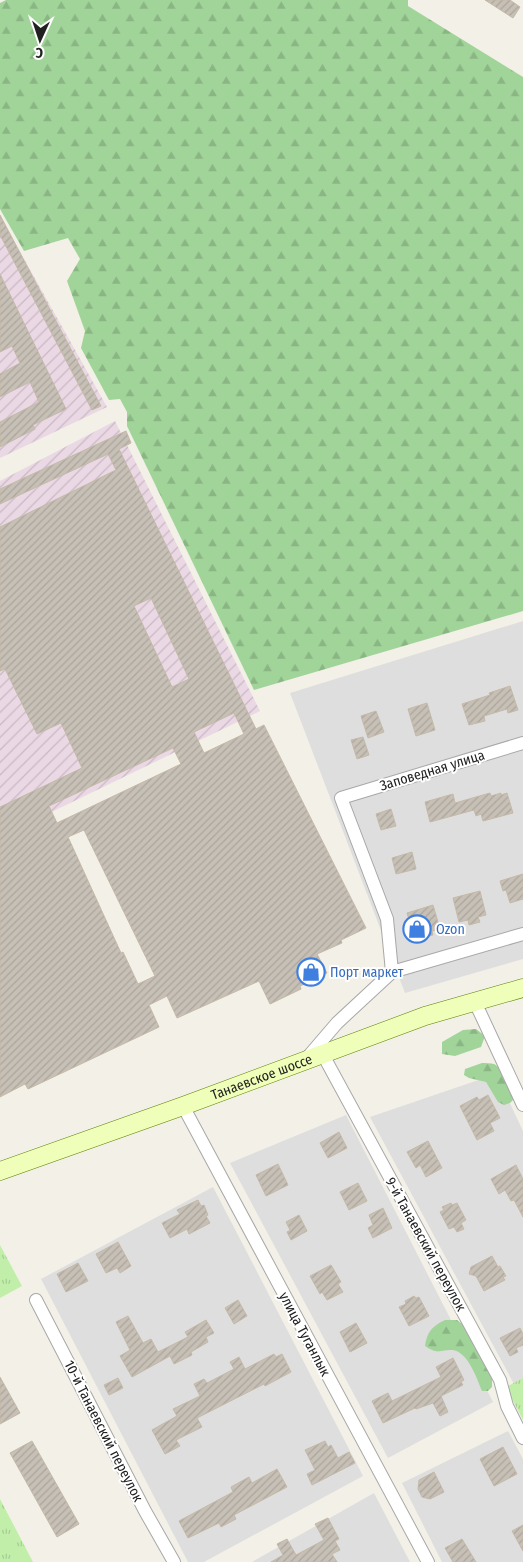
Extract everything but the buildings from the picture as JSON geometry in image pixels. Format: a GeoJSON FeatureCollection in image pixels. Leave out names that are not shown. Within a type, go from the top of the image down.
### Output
{"type":"FeatureCollection","features":[{"type":"Feature","properties":{"kind":"street","name":"Заповедная улица"},"geometry":{"type":"LineString","coordinates":[[392,972],[387,919],[341,798],[523,743]]}},
{"type":"Feature","properties":{"kind":"street"},"geometry":{"type":"LineString","coordinates":[[314,1056],[337,1023],[392,972],[523,934]]}},
{"type":"Feature","properties":{"kind":"street","name":"Танаевское шоссе"},"geometry":{"type":"LineString","coordinates":[[0,1171],[183,1106],[425,1016],[523,988]]}},
{"type":"Feature","properties":{"kind":"street"},"geometry":{"type":"LineString","coordinates":[[475,1002],[523,1105]]}},
{"type":"Feature","properties":{"kind":"street","name":"9-й Танаевский переулок"},"geometry":{"type":"LineString","coordinates":[[314,1056],[500,1380],[508,1406],[523,1438]]}},
{"type":"Feature","properties":{"kind":"street","name":"улица Туганлык"},"geometry":{"type":"LineString","coordinates":[[183,1106],[428,1562]]}},
{"type":"Feature","properties":{"kind":"street","name":"10-й Танаевский переулок"},"geometry":{"type":"LineString","coordinates":[[36,1300],[145,1511],[174,1562]]}},
{"type":"Feature","properties":{"kind":"shaded area"},"geometry":{"type":"Polygon","coordinates":[[[0,216],[107,407],[0,458],[0,216]]]}},
{"type":"Feature","properties":{"kind":"shaded area"},"geometry":{"type":"Polygon","coordinates":[[[115,421],[260,711],[0,837],[0,481],[115,421]]]}},
{"type":"Feature","properties":{"kind":"shaded area"},"geometry":{"type":"Polygon","coordinates":[[[523,621],[523,959],[405,993],[290,693],[523,621]]]}},
{"type":"Feature","properties":{"kind":"shaded area"},"geometry":{"type":"Polygon","coordinates":[[[496,1074],[523,1131],[523,1396],[521,1397],[370,1117],[496,1074]]]}},
{"type":"Feature","properties":{"kind":"shaded area"},"geometry":{"type":"Polygon","coordinates":[[[346,1115],[493,1402],[388,1458],[230,1163],[346,1115]]]}},
{"type":"Feature","properties":{"kind":"shaded area"},"geometry":{"type":"Polygon","coordinates":[[[213,1187],[363,1476],[204,1562],[188,1562],[41,1279],[213,1187]]]}},
{"type":"Feature","properties":{"kind":"shaded area"},"geometry":{"type":"Polygon","coordinates":[[[508,1431],[523,1459],[523,1562],[442,1562],[402,1483],[508,1431]]]}},
{"type":"Feature","properties":{"kind":"shaded area"},"geometry":{"type":"Polygon","coordinates":[[[374,1493],[410,1562],[252,1562],[374,1493]]]}},
{"type":"Feature","properties":{"kind":"green space"},"geometry":{"type":"Polygon","coordinates":[[[6,0],[408,0],[408,6],[523,77],[523,611],[254,690],[127,426],[127,412],[120,399],[109,400],[81,348],[85,331],[67,281],[80,259],[68,238],[24,251],[0,209],[0,3],[6,0]]]}},
{"type":"Feature","properties":{"kind":"green space"},"geometry":{"type":"Polygon","coordinates":[[[476,1029],[485,1036],[481,1047],[455,1056],[442,1054],[442,1042],[463,1030],[476,1029]]]}},
{"type":"Feature","properties":{"kind":"green space"},"geometry":{"type":"Polygon","coordinates":[[[482,1063],[494,1064],[503,1074],[515,1098],[510,1103],[504,1105],[498,1102],[486,1082],[464,1075],[465,1069],[482,1063]]]}},
{"type":"Feature","properties":{"kind":"green space"},"geometry":{"type":"Polygon","coordinates":[[[0,1245],[22,1286],[0,1298],[0,1245]]]}},
{"type":"Feature","properties":{"kind":"green space"},"geometry":{"type":"Polygon","coordinates":[[[445,1320],[457,1320],[466,1327],[492,1375],[492,1387],[488,1391],[482,1391],[475,1373],[463,1355],[452,1350],[436,1351],[425,1346],[431,1330],[445,1320]]]}},
{"type":"Feature","properties":{"kind":"green space"},"geometry":{"type":"Polygon","coordinates":[[[523,1378],[523,1420],[506,1387],[523,1378]]]}},
{"type":"Feature","properties":{"kind":"green space"},"geometry":{"type":"Polygon","coordinates":[[[0,1499],[33,1562],[0,1562],[0,1499]]]}},
{"type":"Feature","properties":{"kind":"place","name":"Ozon"},"geometry":{"type":"Point","coordinates":[417,929]}},
{"type":"Feature","properties":{"kind":"place","name":"Порт маркет"},"geometry":{"type":"Point","coordinates":[311,972]}}]}
